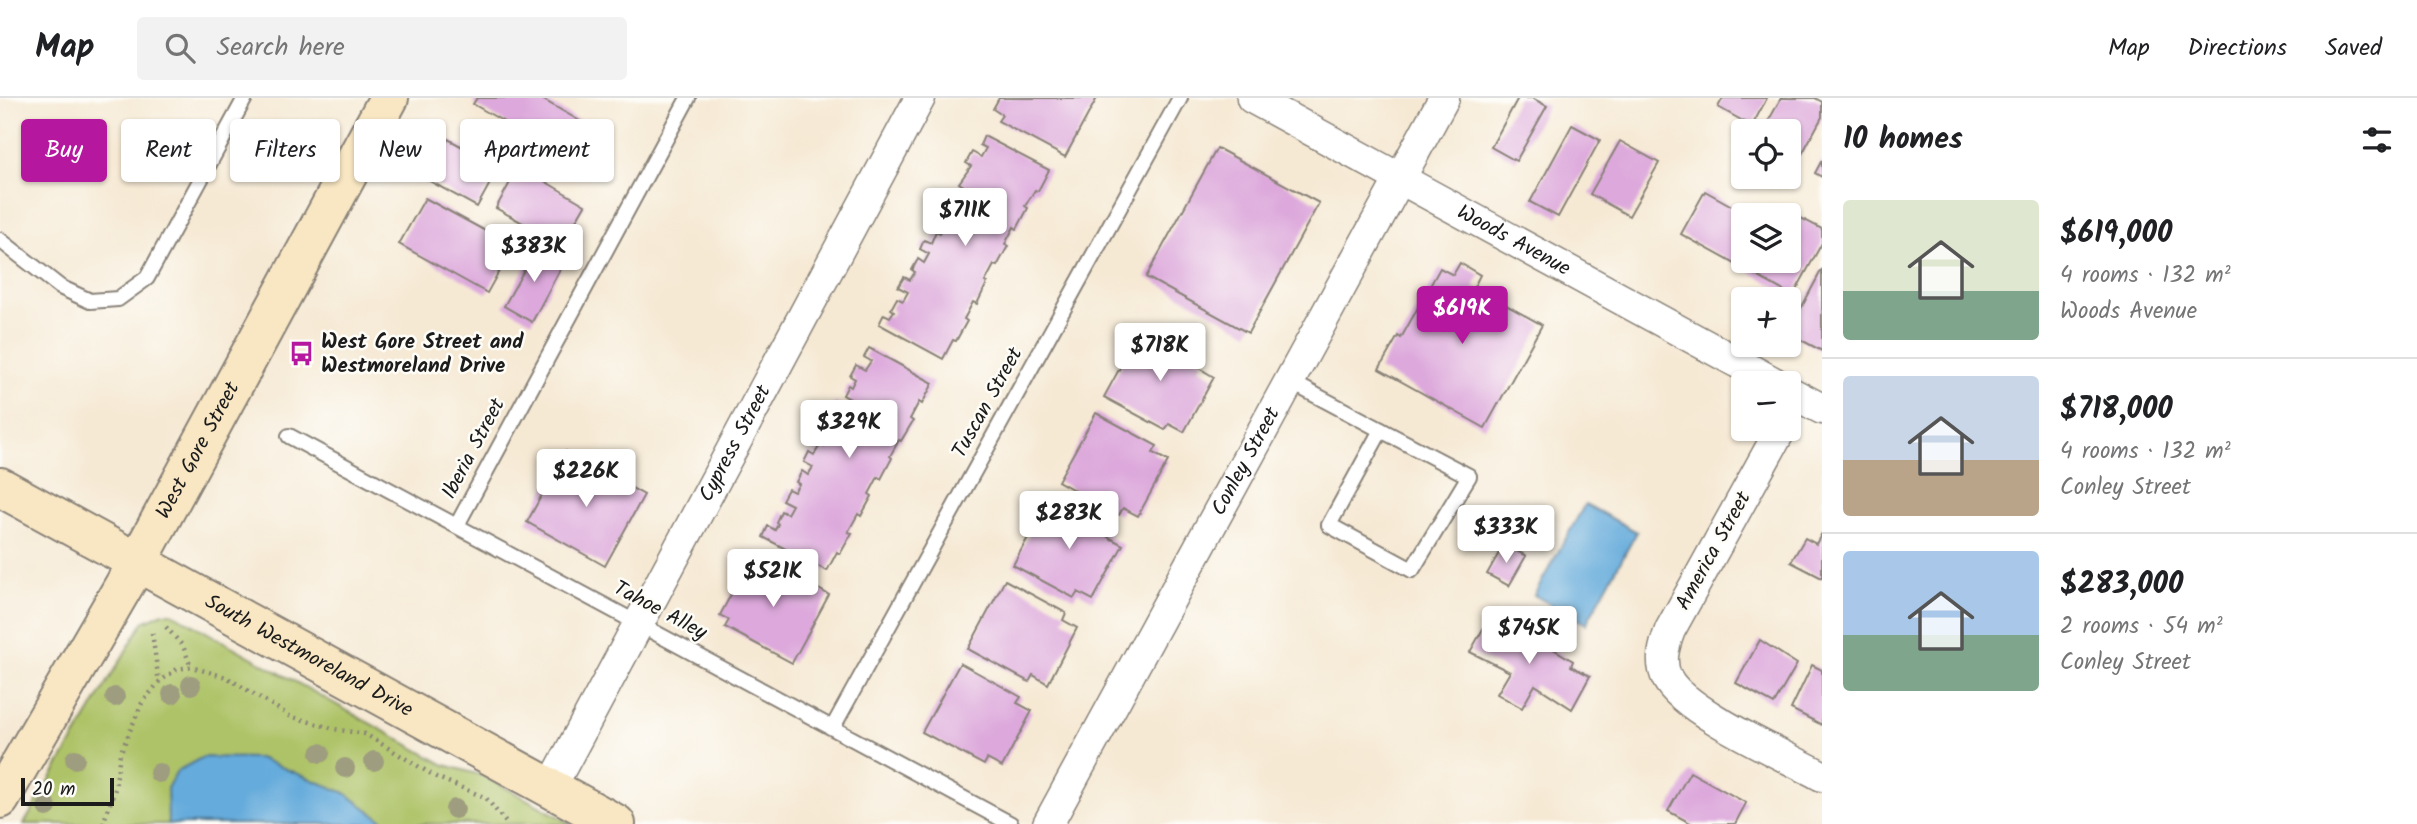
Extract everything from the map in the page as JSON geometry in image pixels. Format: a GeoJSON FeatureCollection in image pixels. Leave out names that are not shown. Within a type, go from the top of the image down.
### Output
{"type":"FeatureCollection","features":[{"type":"Feature","properties":{"kind":"main road","name":"West Gore Street"},"geometry":{"type":"LineString","coordinates":[[0,799],[137,563],[389,98]]}},
{"type":"Feature","properties":{"kind":"main road","name":"South Westmoreland Drive"},"geometry":{"type":"LineString","coordinates":[[0,487],[616,824]]}},
{"type":"Feature","properties":{"kind":"street","name":"Cypress Street"},"geometry":{"type":"LineString","coordinates":[[550,789],[920,98]]}},
{"type":"Feature","properties":{"kind":"street","name":"Woods Avenue"},"geometry":{"type":"LineString","coordinates":[[1252,98],[1400,177],[1745,371]]}},
{"type":"Feature","properties":{"kind":"street","name":"Conley Street"},"geometry":{"type":"LineString","coordinates":[[1048,824],[1444,98]]}},
{"type":"Feature","properties":{"kind":"street","name":"America Street"},"geometry":{"type":"LineString","coordinates":[[1774,441],[1670,631],[1662,652],[1666,677],[1682,697],[1703,712],[1822,776]]}},
{"type":"Feature","properties":{"kind":"lane"},"geometry":{"type":"LineString","coordinates":[[0,240],[60,287],[90,301],[118,299],[147,278],[246,98]]}},
{"type":"Feature","properties":{"kind":"lane","name":"Iberia Street"},"geometry":{"type":"LineString","coordinates":[[457,525],[688,98]]}},
{"type":"Feature","properties":{"kind":"lane","name":"Tuscan Street"},"geometry":{"type":"LineString","coordinates":[[833,727],[1180,98]]}},
{"type":"Feature","properties":{"kind":"lane"},"geometry":{"type":"LineString","coordinates":[[1289,381],[1469,476],[1412,570],[1329,525],[1381,430]]}},
{"type":"Feature","properties":{"kind":"lane","name":"Tahoe Alley"},"geometry":{"type":"LineString","coordinates":[[289,436],[1011,824]]}},
{"type":"Feature","properties":{"kind":"path"},"geometry":{"type":"LineString","coordinates":[[166,627],[183,646],[191,667]]}},
{"type":"Feature","properties":{"kind":"path"},"geometry":{"type":"LineString","coordinates":[[152,633],[159,682]]}},
{"type":"Feature","properties":{"kind":"path"},"geometry":{"type":"LineString","coordinates":[[103,824],[115,789],[120,754],[142,703],[159,682],[177,669],[191,667],[226,677],[290,716],[334,729],[365,734],[436,777],[486,798],[507,824]]}},
{"type":"Feature","properties":{"kind":"green space"},"geometry":{"type":"Polygon","coordinates":[[[163,613],[172,613],[445,765],[484,776],[572,824],[24,824],[143,622],[163,613]]]}},
{"type":"Feature","properties":{"kind":"water"},"geometry":{"type":"Polygon","coordinates":[[[1585,504],[1637,532],[1586,624],[1534,595],[1585,504]]]}},
{"type":"Feature","properties":{"kind":"water"},"geometry":{"type":"Polygon","coordinates":[[[203,757],[259,758],[345,793],[388,824],[168,824],[167,788],[177,771],[203,757]]]}},
{"type":"Feature","properties":{"kind":"building"},"geometry":{"type":"Polygon","coordinates":[[[477,98],[540,98],[576,119],[499,119],[473,104],[477,98]]]}},
{"type":"Feature","properties":{"kind":"building"},"geometry":{"type":"Polygon","coordinates":[[[999,98],[1097,98],[1065,157],[998,121],[1002,115],[993,109],[999,98]]]}},
{"type":"Feature","properties":{"kind":"building"},"geometry":{"type":"Polygon","coordinates":[[[1518,98],[1532,98],[1547,106],[1516,161],[1491,147],[1518,98]]]}},
{"type":"Feature","properties":{"kind":"building"},"geometry":{"type":"Polygon","coordinates":[[[1723,98],[1767,98],[1756,119],[1739,119],[1718,107],[1723,98]]]}},
{"type":"Feature","properties":{"kind":"building"},"geometry":{"type":"Polygon","coordinates":[[[1781,98],[1815,98],[1822,102],[1822,117],[1802,154],[1801,119],[1770,119],[1781,98]]]}},
{"type":"Feature","properties":{"kind":"building"},"geometry":{"type":"Polygon","coordinates":[[[1572,125],[1600,140],[1558,217],[1530,202],[1572,125]]]}},
{"type":"Feature","properties":{"kind":"building"},"geometry":{"type":"Polygon","coordinates":[[[984,136],[1049,170],[1038,191],[1035,190],[1025,206],[1028,208],[1017,229],[1014,227],[1005,244],[1008,246],[997,266],[994,265],[977,304],[973,302],[964,319],[967,321],[943,359],[879,324],[884,314],[890,317],[897,298],[903,301],[908,292],[898,287],[904,277],[910,280],[918,259],[924,263],[929,254],[920,249],[924,240],[931,243],[936,231],[940,233],[945,224],[939,220],[951,203],[946,200],[951,191],[960,196],[965,187],[959,183],[971,166],[966,163],[972,152],[981,157],[986,148],[980,145],[984,136]]]}},
{"type":"Feature","properties":{"kind":"building"},"geometry":{"type":"Polygon","coordinates":[[[448,139],[460,146],[460,182],[491,182],[477,207],[431,182],[446,182],[448,139]]]}},
{"type":"Feature","properties":{"kind":"building"},"geometry":{"type":"Polygon","coordinates":[[[1620,141],[1659,163],[1629,216],[1590,194],[1620,141]]]}},
{"type":"Feature","properties":{"kind":"building"},"geometry":{"type":"Polygon","coordinates":[[[1217,148],[1319,203],[1248,333],[1146,277],[1217,148]]]}},
{"type":"Feature","properties":{"kind":"building"},"geometry":{"type":"Polygon","coordinates":[[[1822,160],[1822,177],[1815,173],[1822,160]]]}},
{"type":"Feature","properties":{"kind":"building"},"geometry":{"type":"Polygon","coordinates":[[[510,182],[546,182],[585,205],[562,245],[496,208],[510,182]]]}},
{"type":"Feature","properties":{"kind":"building"},"geometry":{"type":"Polygon","coordinates":[[[1705,191],[1731,206],[1731,262],[1681,234],[1705,191]]]}},
{"type":"Feature","properties":{"kind":"building"},"geometry":{"type":"Polygon","coordinates":[[[425,198],[513,246],[487,293],[399,244],[425,198]]]}},
{"type":"Feature","properties":{"kind":"building"},"geometry":{"type":"Polygon","coordinates":[[[1801,218],[1822,229],[1822,243],[1798,287],[1777,287],[1751,273],[1801,273],[1801,218]]]}},
{"type":"Feature","properties":{"kind":"building"},"geometry":{"type":"Polygon","coordinates":[[[537,247],[564,262],[532,322],[504,306],[537,247]]]}},
{"type":"Feature","properties":{"kind":"building"},"geometry":{"type":"Polygon","coordinates":[[[1460,263],[1480,275],[1474,287],[1542,325],[1485,428],[1379,369],[1398,336],[1401,338],[1440,268],[1453,275],[1460,263]]]}},
{"type":"Feature","properties":{"kind":"building"},"geometry":{"type":"Polygon","coordinates":[[[1822,269],[1822,351],[1801,340],[1801,309],[1822,269]]]}},
{"type":"Feature","properties":{"kind":"building"},"geometry":{"type":"Polygon","coordinates":[[[1141,329],[1202,362],[1199,368],[1214,377],[1184,432],[1169,424],[1165,430],[1104,397],[1141,329]]]}},
{"type":"Feature","properties":{"kind":"building"},"geometry":{"type":"Polygon","coordinates":[[[869,348],[933,383],[922,404],[919,402],[910,419],[913,421],[890,456],[892,458],[881,479],[878,477],[861,516],[858,514],[848,532],[852,533],[827,571],[763,537],[768,526],[775,530],[781,511],[787,514],[792,505],[782,500],[788,489],[794,492],[802,471],[808,475],[813,467],[804,462],[809,452],[814,455],[830,436],[823,433],[836,416],[830,412],[835,403],[845,408],[850,399],[843,395],[855,379],[850,376],[856,365],[865,370],[871,361],[864,357],[869,348]]]}},
{"type":"Feature","properties":{"kind":"building"},"geometry":{"type":"Polygon","coordinates":[[[1096,413],[1157,446],[1153,453],[1168,461],[1138,516],[1123,508],[1119,515],[1058,481],[1096,413]]]}},
{"type":"Feature","properties":{"kind":"building"},"geometry":{"type":"Polygon","coordinates":[[[566,451],[644,495],[605,566],[527,522],[566,451]]]}},
{"type":"Feature","properties":{"kind":"building"},"geometry":{"type":"Polygon","coordinates":[[[1050,497],[1112,530],[1108,537],[1123,545],[1093,600],[1078,592],[1074,598],[1013,565],[1050,497]]]}},
{"type":"Feature","properties":{"kind":"building"},"geometry":{"type":"Polygon","coordinates":[[[1822,533],[1822,578],[1791,562],[1805,538],[1816,544],[1822,533]]]}},
{"type":"Feature","properties":{"kind":"building"},"geometry":{"type":"Polygon","coordinates":[[[1504,544],[1526,556],[1509,586],[1487,574],[1504,544]]]}},
{"type":"Feature","properties":{"kind":"building"},"geometry":{"type":"Polygon","coordinates":[[[763,558],[829,595],[792,663],[725,627],[729,620],[720,615],[750,559],[759,564],[763,558]]]}},
{"type":"Feature","properties":{"kind":"building"},"geometry":{"type":"Polygon","coordinates":[[[1005,580],[1066,613],[1063,620],[1077,628],[1048,684],[1033,675],[1029,682],[968,649],[1005,580]]]}},
{"type":"Feature","properties":{"kind":"building"},"geometry":{"type":"Polygon","coordinates":[[[1488,620],[1507,630],[1510,626],[1532,636],[1573,661],[1571,666],[1590,676],[1572,709],[1535,685],[1522,708],[1497,694],[1510,672],[1470,652],[1488,620]]]}},
{"type":"Feature","properties":{"kind":"building"},"geometry":{"type":"Polygon","coordinates":[[[1760,640],[1797,664],[1774,704],[1736,683],[1760,640]]]}},
{"type":"Feature","properties":{"kind":"building"},"geometry":{"type":"Polygon","coordinates":[[[960,663],[1021,697],[1017,703],[1032,711],[1002,767],[987,759],[984,765],[922,732],[960,663]]]}},
{"type":"Feature","properties":{"kind":"building"},"geometry":{"type":"Polygon","coordinates":[[[1812,665],[1822,670],[1822,725],[1791,709],[1812,665]]]}},
{"type":"Feature","properties":{"kind":"building"},"geometry":{"type":"Polygon","coordinates":[[[1690,772],[1746,803],[1735,824],[1692,824],[1668,811],[1690,772]]]}},
{"type":"Feature","properties":{"kind":"place","name":"West Gore Street and Westmoreland Drive"},"geometry":{"type":"Point","coordinates":[301,354]}}]}
